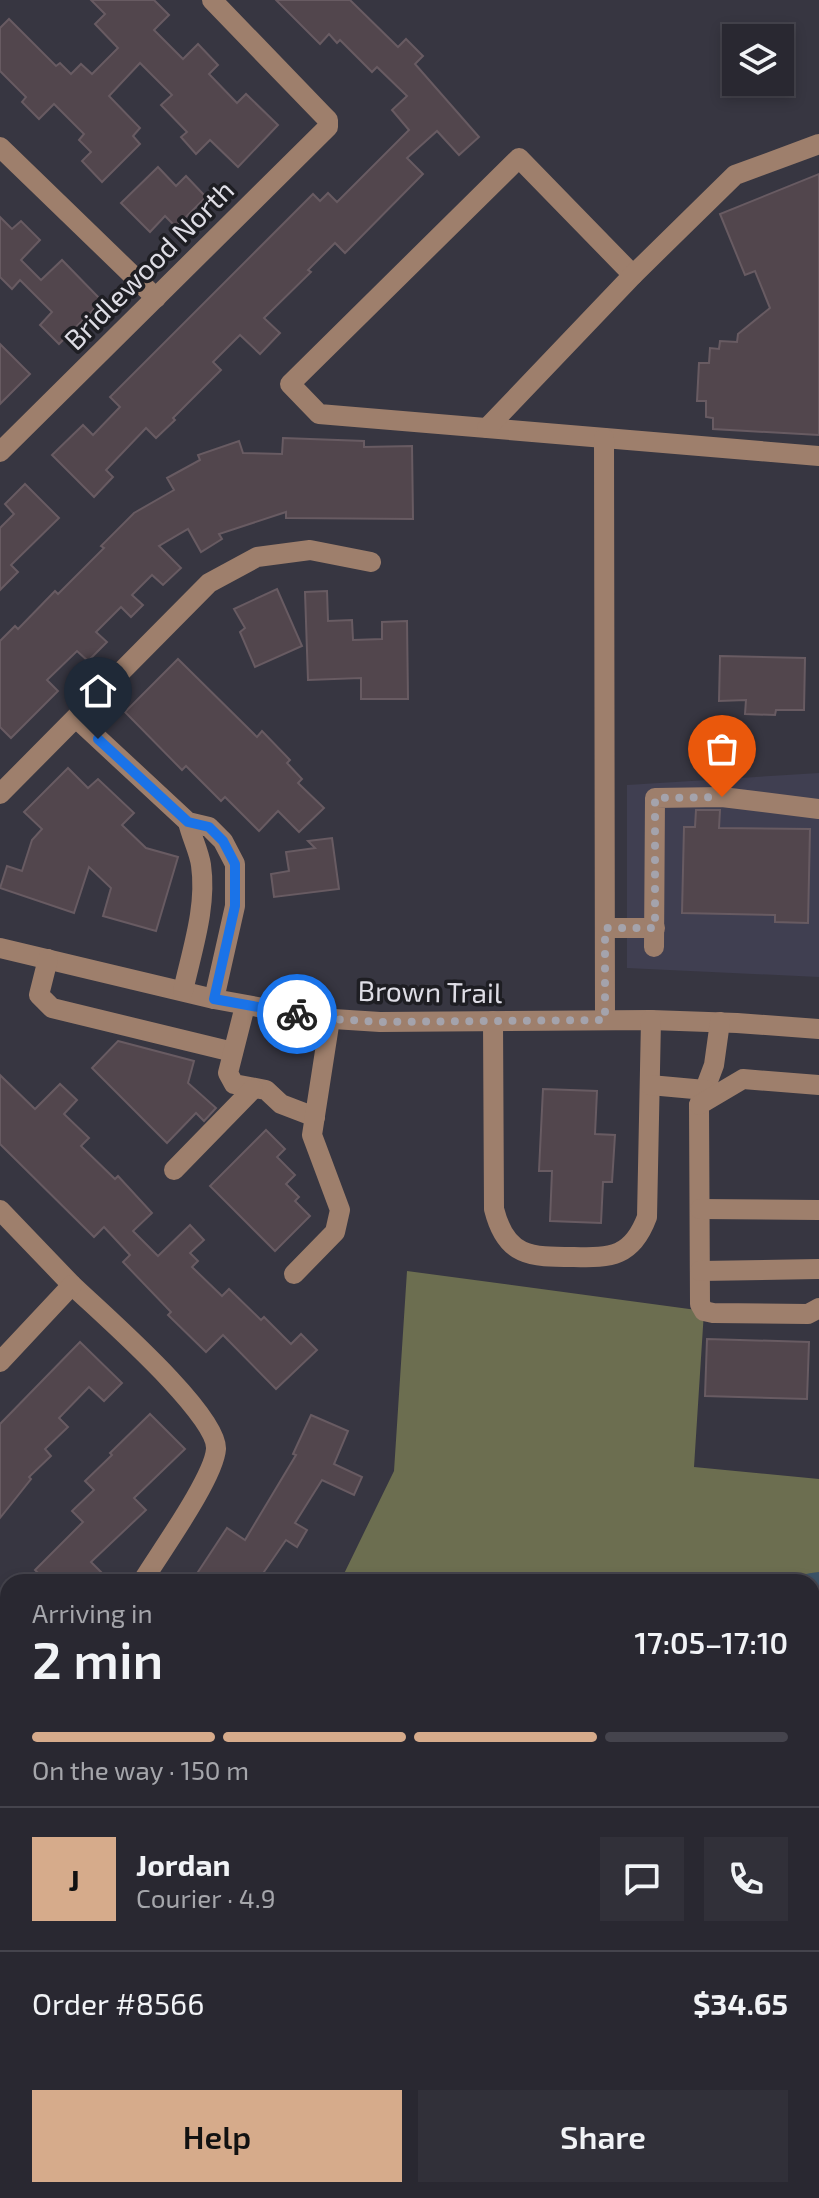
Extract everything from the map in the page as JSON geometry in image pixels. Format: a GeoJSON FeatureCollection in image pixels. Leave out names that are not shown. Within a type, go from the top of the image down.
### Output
{"type":"FeatureCollection","features":[{"type":"Feature","properties":{"kind":"street","name":"Bridlewood North"},"geometry":{"type":"LineString","coordinates":[[0,452],[328,127],[328,120],[212,0]]}},
{"type":"Feature","properties":{"kind":"street"},"geometry":{"type":"LineString","coordinates":[[487,428],[633,275],[735,175],[819,144]]}},
{"type":"Feature","properties":{"kind":"street"},"geometry":{"type":"LineString","coordinates":[[0,147],[156,298]]}},
{"type":"Feature","properties":{"kind":"street"},"geometry":{"type":"LineString","coordinates":[[633,275],[519,158],[290,384],[319,414],[819,456]]}},
{"type":"Feature","properties":{"kind":"street"},"geometry":{"type":"LineString","coordinates":[[604,438],[605,1020]]}},
{"type":"Feature","properties":{"kind":"street"},"geometry":{"type":"LineString","coordinates":[[0,794],[209,583],[257,557],[310,550],[371,562]]}},
{"type":"Feature","properties":{"kind":"street"},"geometry":{"type":"LineString","coordinates":[[76,718],[188,822],[209,827],[223,841],[235,864],[235,906],[214,999]]}},
{"type":"Feature","properties":{"kind":"street"},"geometry":{"type":"LineString","coordinates":[[605,928],[655,938],[655,798],[722,797],[819,809]]}},
{"type":"Feature","properties":{"kind":"street"},"geometry":{"type":"LineString","coordinates":[[183,991],[203,898],[201,862],[188,822]]}},
{"type":"Feature","properties":{"kind":"street","name":"Brown Trail"},"geometry":{"type":"LineString","coordinates":[[0,948],[245,1006],[330,1019],[380,1022],[651,1020],[819,1029]]}},
{"type":"Feature","properties":{"kind":"street"},"geometry":{"type":"LineString","coordinates":[[48,959],[39,995],[52,1008],[233,1052]]}},
{"type":"Feature","properties":{"kind":"street"},"geometry":{"type":"LineString","coordinates":[[245,1006],[228,1073],[234,1084],[266,1090],[281,1104],[315,1117]]}},
{"type":"Feature","properties":{"kind":"street"},"geometry":{"type":"LineString","coordinates":[[294,1274],[335,1232],[340,1210],[312,1135],[330,1019]]}},
{"type":"Feature","properties":{"kind":"street"},"geometry":{"type":"LineString","coordinates":[[493,1021],[494,1209],[499,1226],[505,1236],[525,1253],[537,1257],[607,1258],[622,1251],[642,1231],[647,1217],[651,1020]]}},
{"type":"Feature","properties":{"kind":"street"},"geometry":{"type":"LineString","coordinates":[[720,1022],[714,1065],[702,1098],[700,1304],[704,1311],[713,1313],[808,1314],[819,1308]]}},
{"type":"Feature","properties":{"kind":"street"},"geometry":{"type":"LineString","coordinates":[[650,1085],[702,1098],[743,1079],[819,1085]]}},
{"type":"Feature","properties":{"kind":"street"},"geometry":{"type":"LineString","coordinates":[[174,1170],[253,1089]]}},
{"type":"Feature","properties":{"kind":"street"},"geometry":{"type":"LineString","coordinates":[[700,1209],[819,1210]]}},
{"type":"Feature","properties":{"kind":"street"},"geometry":{"type":"LineString","coordinates":[[0,1210],[72,1285],[170,1377],[205,1423],[216,1447],[207,1476],[147,1574]]}},
{"type":"Feature","properties":{"kind":"street"},"geometry":{"type":"LineString","coordinates":[[700,1271],[819,1269]]}},
{"type":"Feature","properties":{"kind":"street"},"geometry":{"type":"LineString","coordinates":[[0,1362],[72,1285]]}},
{"type":"Feature","properties":{"kind":"shaded area"},"geometry":{"type":"Polygon","coordinates":[[[819,773],[819,977],[627,968],[627,785],[819,773]]]}},
{"type":"Feature","properties":{"kind":"green space"},"geometry":{"type":"Polygon","coordinates":[[[407,1271],[704,1311],[694,1467],[819,1479],[819,1574],[344,1574],[394,1471],[407,1271]]]}},
{"type":"Feature","properties":{"kind":"building"},"geometry":{"type":"Polygon","coordinates":[[[91,0],[154,0],[169,15],[154,30],[183,59],[198,44],[218,65],[209,74],[237,103],[246,94],[278,125],[238,167],[210,140],[196,154],[181,137],[187,132],[161,105],[172,95],[140,63],[109,96],[140,128],[133,136],[140,144],[102,182],[82,161],[91,152],[79,140],[84,134],[54,104],[39,119],[22,102],[26,97],[0,71],[0,28],[9,19],[56,66],[60,63],[71,74],[81,64],[92,74],[118,48],[95,24],[105,14],[91,0]]]}},
{"type":"Feature","properties":{"kind":"building"},"geometry":{"type":"Polygon","coordinates":[[[276,0],[350,0],[398,47],[406,39],[423,56],[415,64],[479,137],[459,155],[437,131],[407,158],[423,174],[345,253],[335,243],[308,270],[311,272],[264,318],[280,333],[260,354],[240,335],[213,362],[221,370],[156,438],[146,428],[106,470],[113,477],[94,497],[52,455],[83,425],[93,435],[120,407],[110,397],[313,194],[320,201],[328,193],[337,202],[409,130],[392,110],[407,96],[377,67],[372,72],[340,40],[337,43],[329,34],[320,44],[276,0]]]}},
{"type":"Feature","properties":{"kind":"building"},"geometry":{"type":"Polygon","coordinates":[[[158,167],[176,186],[186,176],[206,197],[176,227],[165,216],[150,232],[121,203],[158,167]]]}},
{"type":"Feature","properties":{"kind":"building"},"geometry":{"type":"Polygon","coordinates":[[[819,174],[819,435],[713,429],[713,418],[706,417],[706,401],[697,401],[699,363],[709,363],[710,348],[719,349],[720,341],[737,342],[738,334],[770,308],[755,271],[745,275],[720,214],[819,174]]]}},
{"type":"Feature","properties":{"kind":"building"},"geometry":{"type":"Polygon","coordinates":[[[0,217],[12,229],[21,221],[40,240],[21,260],[41,280],[62,260],[102,301],[59,344],[40,325],[52,312],[20,280],[12,289],[0,277],[0,217]]]}},
{"type":"Feature","properties":{"kind":"building"},"geometry":{"type":"Polygon","coordinates":[[[0,344],[30,374],[0,404],[0,344]]]}},
{"type":"Feature","properties":{"kind":"building"},"geometry":{"type":"Polygon","coordinates":[[[283,438],[364,441],[364,447],[412,446],[413,519],[286,518],[286,512],[219,534],[222,539],[201,552],[188,529],[159,546],[181,568],[163,585],[152,575],[132,595],[143,605],[131,617],[121,607],[96,632],[107,642],[88,661],[77,651],[47,680],[58,691],[11,738],[0,727],[0,641],[15,626],[18,629],[55,591],[58,594],[134,513],[174,490],[167,478],[200,460],[198,455],[239,441],[243,453],[282,454],[283,438]]]}},
{"type":"Feature","properties":{"kind":"building"},"geometry":{"type":"Polygon","coordinates":[[[25,484],[59,518],[11,565],[18,572],[0,590],[0,528],[14,514],[5,504],[25,484]]]}},
{"type":"Feature","properties":{"kind":"building"},"geometry":{"type":"Polygon","coordinates":[[[277,589],[302,646],[255,667],[240,632],[245,628],[234,609],[277,589]]]}},
{"type":"Feature","properties":{"kind":"building"},"geometry":{"type":"Polygon","coordinates":[[[327,591],[328,621],[352,620],[353,640],[382,639],[382,622],[407,621],[408,699],[361,699],[361,678],[308,680],[305,592],[327,591]]]}},
{"type":"Feature","properties":{"kind":"building"},"geometry":{"type":"Polygon","coordinates":[[[720,656],[805,658],[804,710],[776,710],[775,715],[745,714],[746,700],[719,701],[720,656]]]}},
{"type":"Feature","properties":{"kind":"building"},"geometry":{"type":"Polygon","coordinates":[[[178,659],[257,737],[262,731],[290,760],[287,763],[302,779],[298,783],[324,808],[299,832],[278,811],[259,831],[225,797],[221,801],[186,766],[182,770],[125,712],[178,659]]]}},
{"type":"Feature","properties":{"kind":"building"},"geometry":{"type":"Polygon","coordinates":[[[68,768],[88,788],[98,779],[134,813],[122,825],[146,848],[178,857],[156,931],[103,916],[111,888],[89,867],[74,913],[0,888],[7,866],[22,871],[32,840],[42,829],[24,812],[68,768]]]}},
{"type":"Feature","properties":{"kind":"building"},"geometry":{"type":"Polygon","coordinates":[[[696,810],[720,810],[719,828],[810,829],[808,923],[775,922],[775,915],[682,913],[684,827],[695,827],[696,810]]]}},
{"type":"Feature","properties":{"kind":"building"},"geometry":{"type":"Polygon","coordinates":[[[332,838],[339,889],[274,897],[271,874],[289,871],[286,852],[315,848],[308,841],[332,838]]]}},
{"type":"Feature","properties":{"kind":"building"},"geometry":{"type":"Polygon","coordinates":[[[118,1041],[194,1061],[188,1083],[216,1108],[204,1121],[196,1113],[167,1143],[92,1068],[118,1041]]]}},
{"type":"Feature","properties":{"kind":"building"},"geometry":{"type":"Polygon","coordinates":[[[0,1075],[35,1109],[60,1084],[77,1100],[64,1114],[89,1138],[81,1146],[115,1179],[118,1176],[152,1213],[133,1231],[158,1256],[190,1225],[204,1240],[190,1253],[198,1261],[192,1267],[222,1296],[229,1289],[291,1344],[301,1334],[317,1350],[276,1389],[223,1335],[206,1352],[168,1315],[171,1312],[123,1262],[130,1255],[104,1227],[94,1237],[0,1144],[0,1075]]]}},
{"type":"Feature","properties":{"kind":"building"},"geometry":{"type":"Polygon","coordinates":[[[543,1089],[597,1091],[595,1134],[615,1135],[612,1182],[603,1182],[601,1223],[550,1221],[552,1171],[539,1171],[543,1089]]]}},
{"type":"Feature","properties":{"kind":"building"},"geometry":{"type":"Polygon","coordinates":[[[266,1130],[285,1149],[277,1157],[295,1175],[286,1184],[299,1197],[295,1201],[310,1216],[275,1251],[210,1186],[266,1130]]]}},
{"type":"Feature","properties":{"kind":"building"},"geometry":{"type":"Polygon","coordinates":[[[707,1339],[809,1342],[807,1399],[705,1396],[707,1339]]]}},
{"type":"Feature","properties":{"kind":"building"},"geometry":{"type":"Polygon","coordinates":[[[80,1342],[122,1383],[104,1401],[89,1387],[59,1418],[68,1427],[45,1449],[51,1456],[29,1477],[31,1479],[0,1518],[0,1424],[80,1342]]]}},
{"type":"Feature","properties":{"kind":"building"},"geometry":{"type":"Polygon","coordinates":[[[150,1414],[185,1449],[134,1498],[146,1510],[91,1562],[103,1574],[39,1574],[35,1570],[83,1522],[72,1511],[94,1490],[85,1481],[112,1455],[110,1453],[150,1414]]]}},
{"type":"Feature","properties":{"kind":"building"},"geometry":{"type":"Polygon","coordinates":[[[311,1415],[348,1431],[334,1464],[362,1477],[354,1495],[322,1480],[295,1523],[307,1530],[297,1547],[286,1540],[263,1574],[198,1572],[227,1528],[245,1540],[296,1455],[293,1454],[311,1415]]]}},
{"type":"Feature","properties":{"kind":"way so far"},"geometry":{"type":"LineString","coordinates":[[297,1014],[380,1022],[605,1020],[605,928],[655,928],[655,798],[722,797]]}},
{"type":"Feature","properties":{"kind":"route"},"geometry":{"type":"LineString","coordinates":[[98,739],[188,822],[209,827],[223,841],[235,864],[235,906],[214,999],[297,1014]]}}]}
